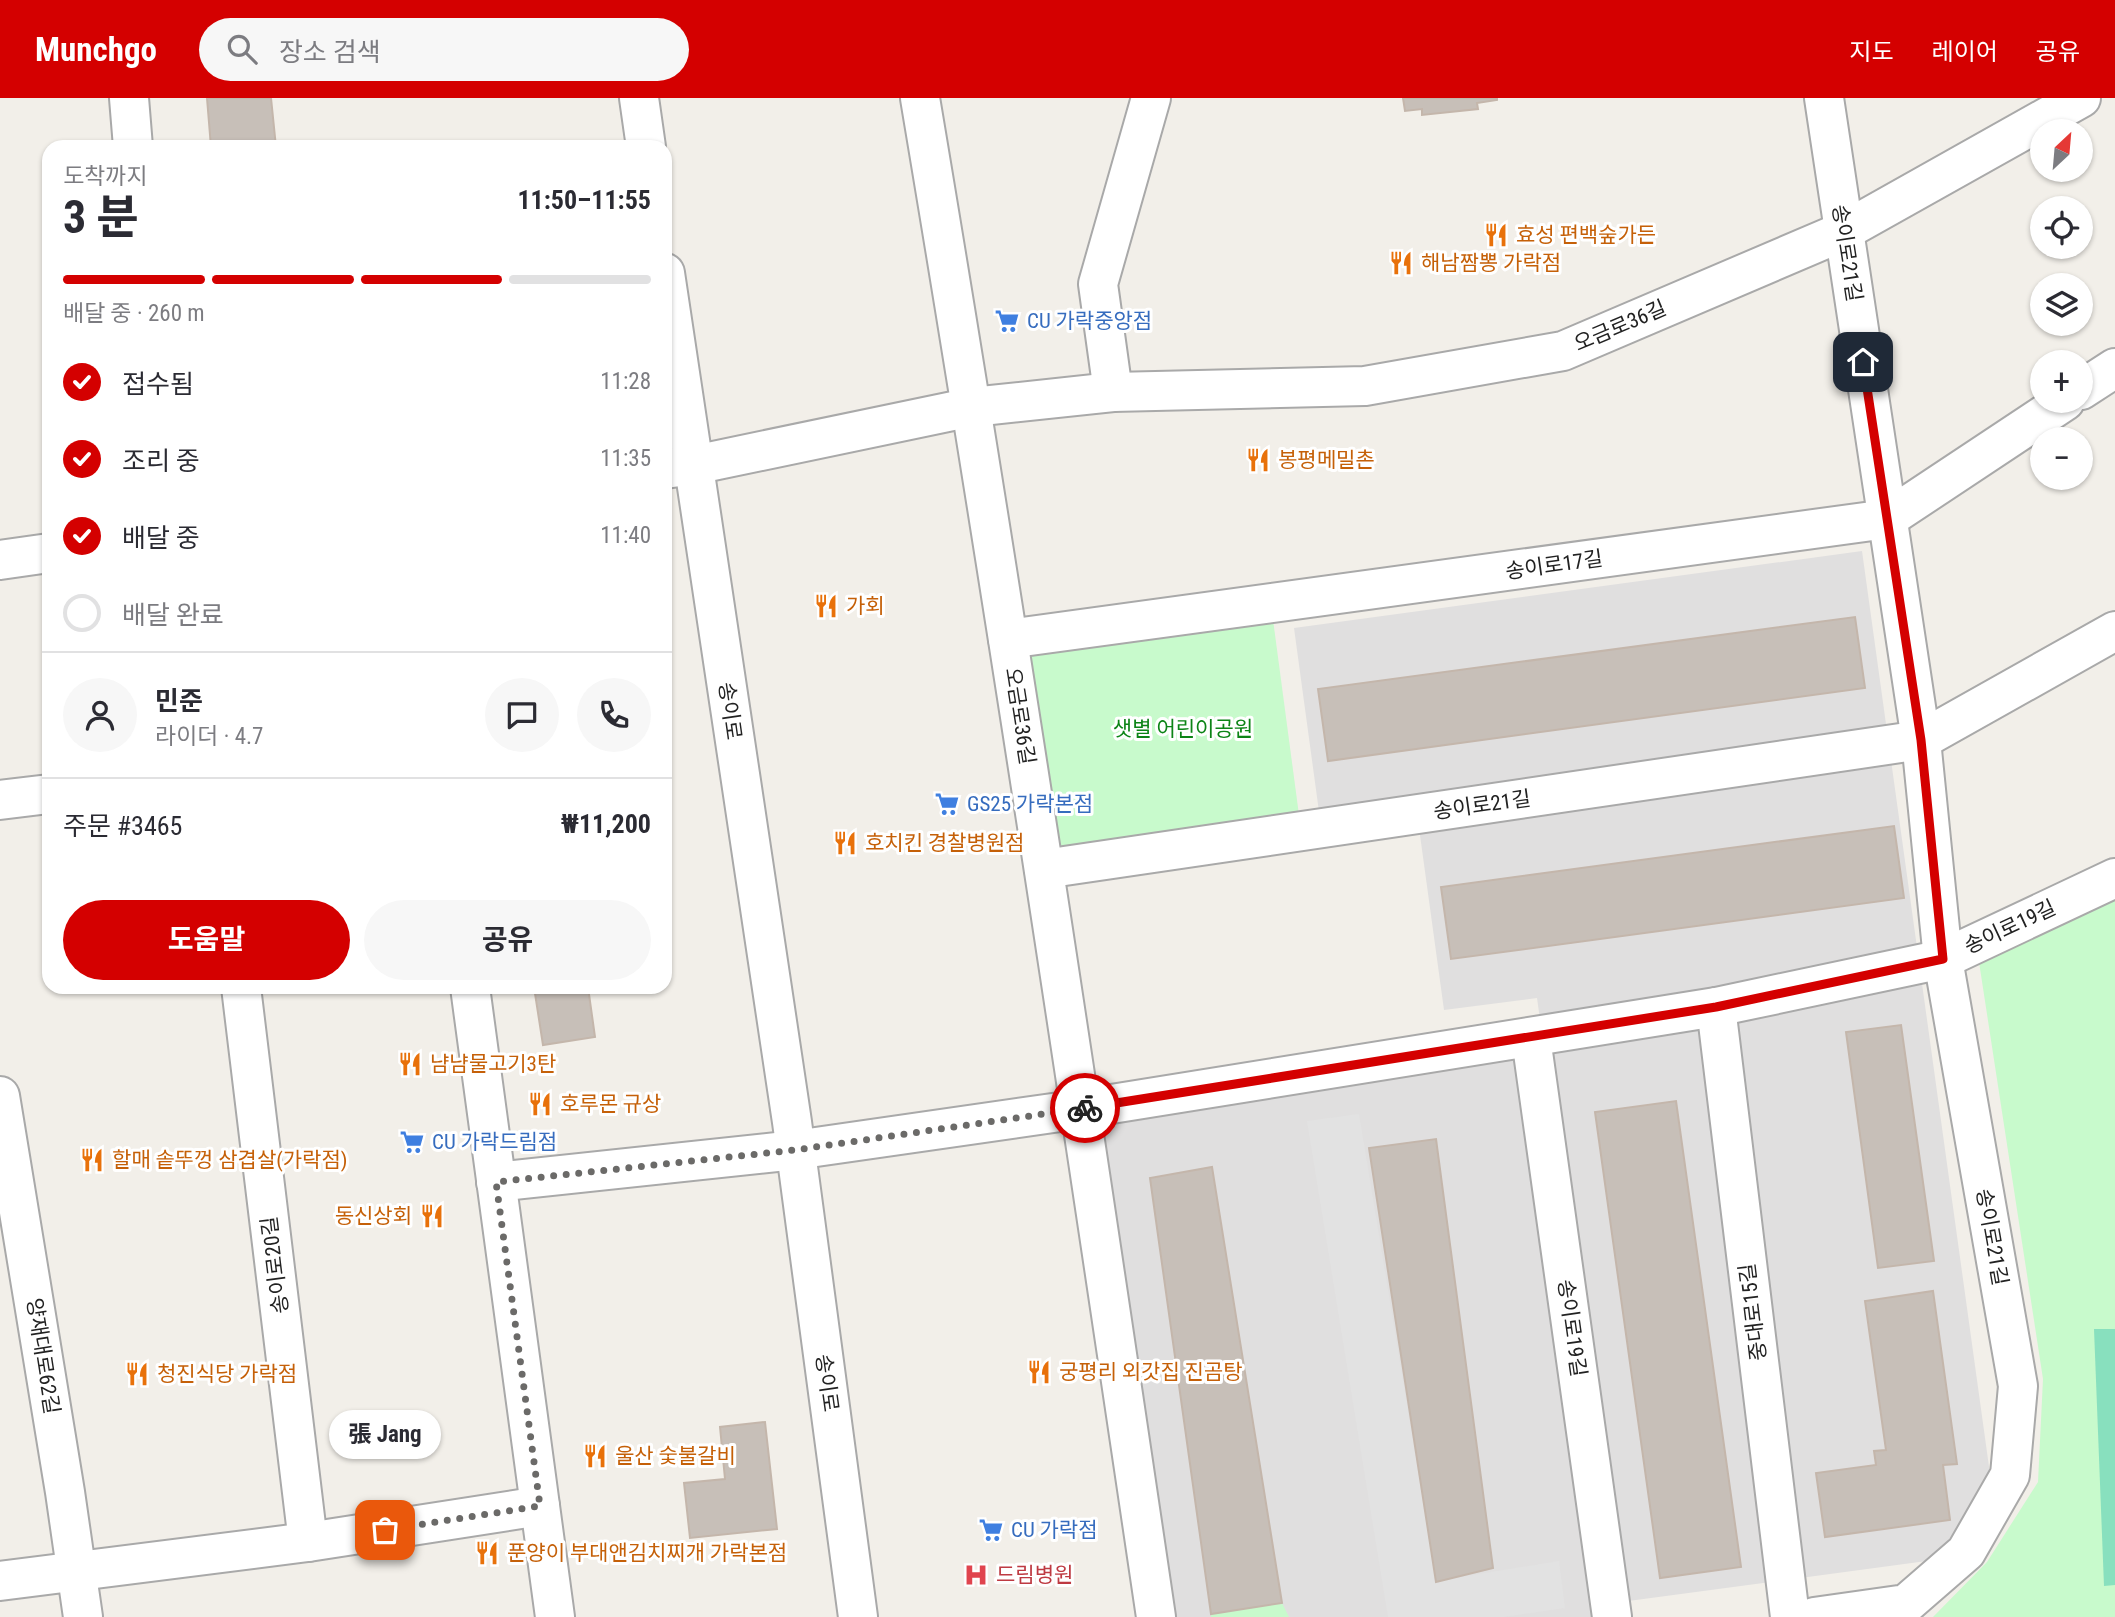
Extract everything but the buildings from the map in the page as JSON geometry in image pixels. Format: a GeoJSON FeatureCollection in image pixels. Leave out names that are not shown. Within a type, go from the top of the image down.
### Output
{"type":"FeatureCollection","features":[{"type":"Feature","properties":{"kind":"street"},"geometry":{"type":"LineString","coordinates":[[129,98],[132,140]]}},
{"type":"Feature","properties":{"kind":"street"},"geometry":{"type":"LineString","coordinates":[[639,98],[645,140]]}},
{"type":"Feature","properties":{"kind":"street","name":"오금로36길"},"geometry":{"type":"LineString","coordinates":[[920,98],[972,407],[1081,1109]]}},
{"type":"Feature","properties":{"kind":"street"},"geometry":{"type":"LineString","coordinates":[[1113,392],[1098,284],[1151,98]]}},
{"type":"Feature","properties":{"kind":"street","name":"송이로21길"},"geometry":{"type":"LineString","coordinates":[[1814,1617],[1906,1604],[1966,1552],[2010,1475],[2018,1386],[1943,959],[1921,740],[1824,98]]}},
{"type":"Feature","properties":{"kind":"street","name":"오금로36길"},"geometry":{"type":"LineString","coordinates":[[679,467],[972,407],[1113,392],[1365,386],[1563,351],[1843,231],[2081,98]]}},
{"type":"Feature","properties":{"kind":"street"},"geometry":{"type":"LineString","coordinates":[[2093,382],[2115,368]]}},
{"type":"Feature","properties":{"kind":"street","name":"송이로"},"geometry":{"type":"LineString","coordinates":[[672,370],[679,467],[795,1150],[858,1617]]}},
{"type":"Feature","properties":{"kind":"street","name":"송이로17길"},"geometry":{"type":"LineString","coordinates":[[1008,639],[1887,519],[2047,413]]}},
{"type":"Feature","properties":{"kind":"street"},"geometry":{"type":"LineString","coordinates":[[0,560],[42,554]]}},
{"type":"Feature","properties":{"kind":"street","name":"송이로21길"},"geometry":{"type":"LineString","coordinates":[[1044,869],[1921,740],[2115,631]]}},
{"type":"Feature","properties":{"kind":"street"},"geometry":{"type":"LineString","coordinates":[[0,800],[42,795]]}},
{"type":"Feature","properties":{"kind":"street","name":"송이로19길"},"geometry":{"type":"LineString","coordinates":[[795,1150],[1081,1109],[1716,1007],[1943,959],[2115,878]]}},
{"type":"Feature","properties":{"kind":"street","name":"송이로20길"},"geometry":{"type":"LineString","coordinates":[[242,994],[308,1542]]}},
{"type":"Feature","properties":{"kind":"street"},"geometry":{"type":"LineString","coordinates":[[471,994],[555,1617]]}},
{"type":"Feature","properties":{"kind":"street","name":"중대로15길"},"geometry":{"type":"LineString","coordinates":[[1716,1007],[1790,1617]]}},
{"type":"Feature","properties":{"kind":"street","name":"송이로19길"},"geometry":{"type":"LineString","coordinates":[[1531,1038],[1612,1617]]}},
{"type":"Feature","properties":{"kind":"street","name":"양재대로62길"},"geometry":{"type":"LineString","coordinates":[[0,1096],[83,1617]]}},
{"type":"Feature","properties":{"kind":"street"},"geometry":{"type":"LineString","coordinates":[[1081,1109],[1156,1617]]}},
{"type":"Feature","properties":{"kind":"street"},"geometry":{"type":"LineString","coordinates":[[496,1182],[795,1150]]}},
{"type":"Feature","properties":{"kind":"street"},"geometry":{"type":"LineString","coordinates":[[0,1581],[308,1542],[540,1506]]}},
{"type":"Feature","properties":{"kind":"shaded area"},"geometry":{"type":"Polygon","coordinates":[[[1862,551],[1991,1481],[1934,1560],[1621,1602],[1537,998],[1444,1010],[1416,806],[1320,819],[1294,628],[1862,551]]]}},
{"type":"Feature","properties":{"kind":"shaded area"},"geometry":{"type":"Polygon","coordinates":[[[1523,1053],[1602,1617],[1166,1617],[1092,1121],[1523,1053]]]}},
{"type":"Feature","properties":{"kind":"shaded area"},"geometry":{"type":"Polygon","coordinates":[[[1359,1114],[1436,1581],[1559,1561],[1565,1608],[1503,1617],[1388,1617],[1307,1121],[1359,1114]]]}},
{"type":"Feature","properties":{"kind":"green space","name":"샛별 어린이공원"},"geometry":{"type":"Polygon","coordinates":[[[1272,612],[1299,815],[1058,851],[1028,651],[1272,612]]]}},
{"type":"Feature","properties":{"kind":"green space"},"geometry":{"type":"Polygon","coordinates":[[[2115,897],[2115,1617],[1933,1617],[1987,1562],[2038,1482],[2043,1379],[1979,962],[2115,897]]]}},
{"type":"Feature","properties":{"kind":"green space"},"geometry":{"type":"Polygon","coordinates":[[[2094,1329],[2115,1329],[2115,1585],[2104,1586],[2094,1329]]]}},
{"type":"Feature","properties":{"kind":"green space"},"geometry":{"type":"Polygon","coordinates":[[[1282,1603],[1289,1617],[1211,1617],[1211,1614],[1282,1603]]]}},
{"type":"Feature","properties":{"kind":"way so far"},"geometry":{"type":"LineString","coordinates":[[385,1530],[540,1506],[496,1182],[795,1150],[1085,1108]]}},
{"type":"Feature","properties":{"kind":"place","name":"효성 편백숲가든"},"geometry":{"type":"Point","coordinates":[1496,235]}},
{"type":"Feature","properties":{"kind":"place","name":"해남짬뽕 가락점"},"geometry":{"type":"Point","coordinates":[1401,263]}},
{"type":"Feature","properties":{"kind":"place","name":"CU 가락중앙점"},"geometry":{"type":"Point","coordinates":[1007,321]}},
{"type":"Feature","properties":{"kind":"place","name":"봉평메밀촌"},"geometry":{"type":"Point","coordinates":[1258,460]}},
{"type":"Feature","properties":{"kind":"place","name":"가회"},"geometry":{"type":"Point","coordinates":[826,606]}},
{"type":"Feature","properties":{"kind":"place","name":"GS25 가락본점"},"geometry":{"type":"Point","coordinates":[947,804]}},
{"type":"Feature","properties":{"kind":"place","name":"호치킨 경찰병원점"},"geometry":{"type":"Point","coordinates":[845,843]}},
{"type":"Feature","properties":{"kind":"place","name":"냠냠물고기3탄"},"geometry":{"type":"Point","coordinates":[410,1064]}},
{"type":"Feature","properties":{"kind":"place","name":"호루몬 규상"},"geometry":{"type":"Point","coordinates":[540,1104]}},
{"type":"Feature","properties":{"kind":"place","name":"CU 가락드림점"},"geometry":{"type":"Point","coordinates":[412,1142]}},
{"type":"Feature","properties":{"kind":"place","name":"할매 솥뚜껑 삼겹살(가락점)"},"geometry":{"type":"Point","coordinates":[92,1160]}},
{"type":"Feature","properties":{"kind":"place","name":"동신상회"},"geometry":{"type":"Point","coordinates":[432,1216]}},
{"type":"Feature","properties":{"kind":"place","name":"궁평리 외갓집 진곰탕"},"geometry":{"type":"Point","coordinates":[1039,1372]}},
{"type":"Feature","properties":{"kind":"place","name":"청진식당 가락점"},"geometry":{"type":"Point","coordinates":[137,1374]}},
{"type":"Feature","properties":{"kind":"place","name":"울산 숯불갈비"},"geometry":{"type":"Point","coordinates":[595,1456]}},
{"type":"Feature","properties":{"kind":"place","name":"張 Jang"},"geometry":{"type":"Point","coordinates":[385,1530]}},
{"type":"Feature","properties":{"kind":"place","name":"CU 가락점"},"geometry":{"type":"Point","coordinates":[991,1530]}},
{"type":"Feature","properties":{"kind":"place","name":"푼양이 부대앤김치찌개 가락본점"},"geometry":{"type":"Point","coordinates":[487,1553]}},
{"type":"Feature","properties":{"kind":"place","name":"드림병원"},"geometry":{"type":"Point","coordinates":[976,1575]}},
{"type":"Feature","properties":{"kind":"route"},"geometry":{"type":"LineString","coordinates":[[1085,1108],[1716,1007],[1943,959],[1921,740],[1863,362]]}}]}
